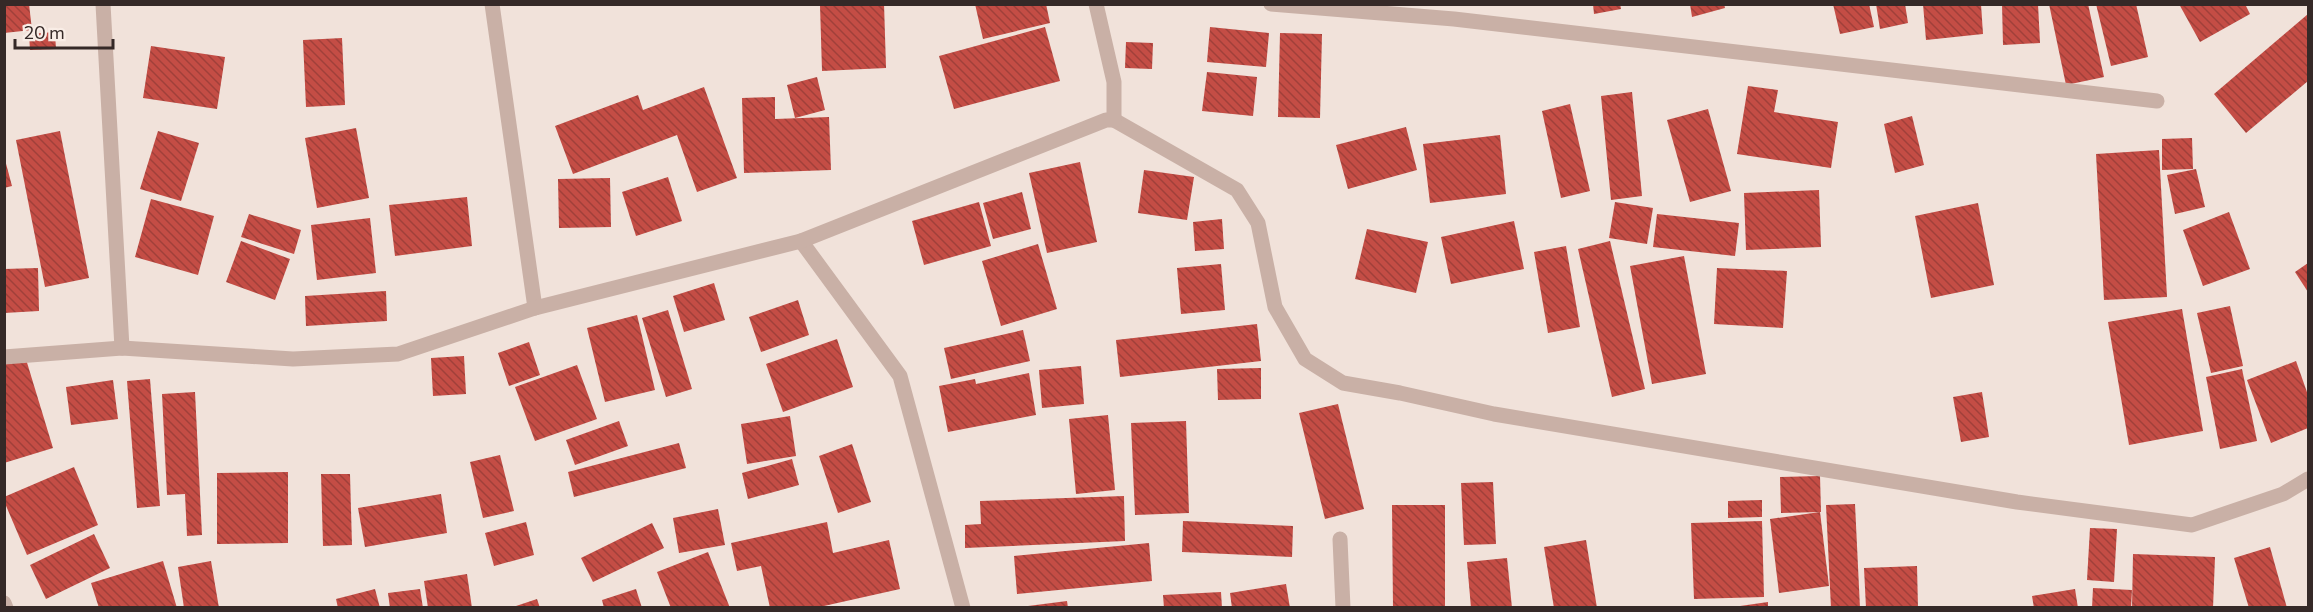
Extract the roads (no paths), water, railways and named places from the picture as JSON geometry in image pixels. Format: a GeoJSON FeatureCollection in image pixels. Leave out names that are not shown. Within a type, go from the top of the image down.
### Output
{"type":"FeatureCollection","features":[{"type":"Feature","properties":{"kind":"street"},"geometry":{"type":"LineString","coordinates":[[103,4],[122,348]]}},
{"type":"Feature","properties":{"kind":"street"},"geometry":{"type":"LineString","coordinates":[[492,4],[536,308]]}},
{"type":"Feature","properties":{"kind":"street"},"geometry":{"type":"LineString","coordinates":[[1096,4],[1114,82],[1114,120]]}},
{"type":"Feature","properties":{"kind":"street"},"geometry":{"type":"LineString","coordinates":[[1271,4],[1454,19],[2157,101]]}},
{"type":"Feature","properties":{"kind":"street"},"geometry":{"type":"LineString","coordinates":[[4,357],[122,348],[293,359],[398,354],[536,308],[801,241],[1106,120],[1114,120],[1238,190],[1258,223],[1275,307],[1305,359],[1343,383],[1494,414],[2006,500],[2192,525],[2283,494],[2308,479]]}},
{"type":"Feature","properties":{"kind":"street"},"geometry":{"type":"LineString","coordinates":[[801,241],[900,376],[963,608]]}},
{"type":"Feature","properties":{"kind":"street"},"geometry":{"type":"LineString","coordinates":[[1340,539],[1343,608]]}},
{"type":"Feature","properties":{"kind":"street"},"geometry":{"type":"LineString","coordinates":[[4,603],[6,608]]}}]}
